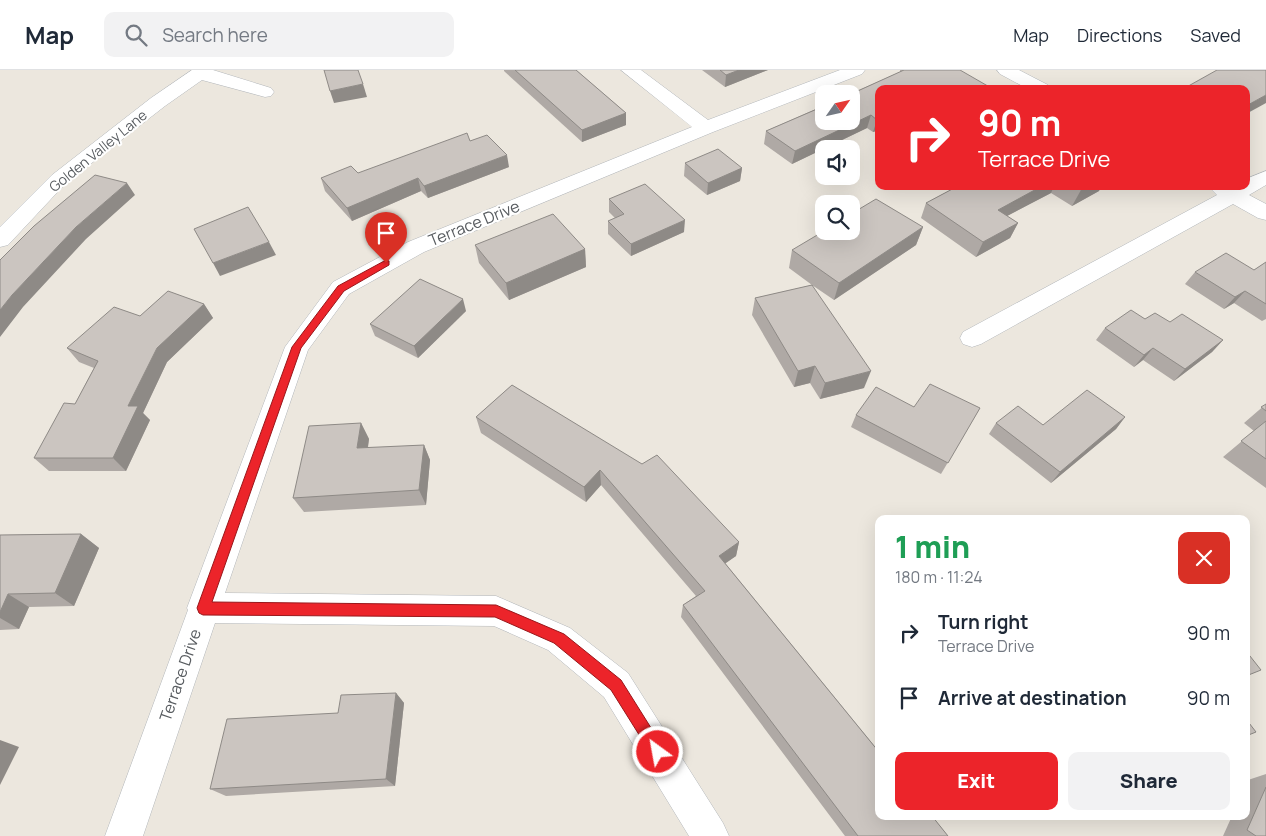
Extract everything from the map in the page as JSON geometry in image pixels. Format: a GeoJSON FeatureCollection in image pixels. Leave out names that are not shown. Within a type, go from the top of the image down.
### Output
{"type":"FeatureCollection","features":[{"type":"Feature","properties":{"kind":"street"},"geometry":{"type":"LineString","coordinates":[[630,70],[706,128]]}},
{"type":"Feature","properties":{"kind":"street","name":"Terrace Drive"},"geometry":{"type":"LineString","coordinates":[[124,836],[203,608],[297,347],[341,288],[416,246],[706,128],[856,70]]}},
{"type":"Feature","properties":{"kind":"street"},"geometry":{"type":"LineString","coordinates":[[1006,70],[1034,85]]}},
{"type":"Feature","properties":{"kind":"street"},"geometry":{"type":"LineString","coordinates":[[201,72],[265,92]]}},
{"type":"Feature","properties":{"kind":"street","name":"Golden Valley Lane"},"geometry":{"type":"LineString","coordinates":[[0,240],[59,179],[158,102],[201,72]]}},
{"type":"Feature","properties":{"kind":"street"},"geometry":{"type":"LineString","coordinates":[[1250,182],[1266,177]]}},
{"type":"Feature","properties":{"kind":"street"},"geometry":{"type":"LineString","coordinates":[[972,338],[1224,191],[1266,214]]}},
{"type":"Feature","properties":{"kind":"street"},"geometry":{"type":"LineString","coordinates":[[203,608],[496,611],[559,639],[616,685],[710,836]]}},
{"type":"Feature","properties":{"kind":"building"},"geometry":{"type":"Polygon","coordinates":[[[324,70],[358,70],[363,84],[330,91],[324,70]]]}},
{"type":"Feature","properties":{"kind":"building"},"geometry":{"type":"Polygon","coordinates":[[[515,70],[576,70],[626,113],[582,130],[515,70]]]}},
{"type":"Feature","properties":{"kind":"building"},"geometry":{"type":"Polygon","coordinates":[[[720,70],[739,70],[726,75],[720,70]]]}},
{"type":"Feature","properties":{"kind":"building"},"geometry":{"type":"Polygon","coordinates":[[[904,70],[960,70],[986,85],[875,85],[875,118],[871,115],[860,120],[860,90],[904,70]]]}},
{"type":"Feature","properties":{"kind":"building"},"geometry":{"type":"Polygon","coordinates":[[[1217,70],[1266,70],[1266,95],[1250,104],[1250,85],[1190,85],[1217,70]]]}},
{"type":"Feature","properties":{"kind":"building"},"geometry":{"type":"Polygon","coordinates":[[[815,110],[815,130],[839,130],[795,151],[766,131],[815,110]]]}},
{"type":"Feature","properties":{"kind":"building"},"geometry":{"type":"Polygon","coordinates":[[[467,133],[470,141],[487,135],[507,155],[424,186],[418,178],[347,208],[321,178],[351,166],[358,173],[467,133]]]}},
{"type":"Feature","properties":{"kind":"building"},"geometry":{"type":"Polygon","coordinates":[[[718,149],[742,168],[708,183],[685,163],[718,149]]]}},
{"type":"Feature","properties":{"kind":"building"},"geometry":{"type":"Polygon","coordinates":[[[95,175],[127,183],[76,227],[0,310],[0,260],[34,226],[95,175]]]}},
{"type":"Feature","properties":{"kind":"building"},"geometry":{"type":"Polygon","coordinates":[[[645,184],[685,220],[631,244],[608,221],[624,214],[609,199],[645,184]]]}},
{"type":"Feature","properties":{"kind":"building"},"geometry":{"type":"Polygon","coordinates":[[[950,190],[1035,190],[998,210],[1018,223],[983,242],[926,203],[950,190]]]}},
{"type":"Feature","properties":{"kind":"building"},"geometry":{"type":"Polygon","coordinates":[[[876,199],[923,227],[839,283],[792,250],[815,236],[815,240],[860,240],[860,209],[876,199]]]}},
{"type":"Feature","properties":{"kind":"building"},"geometry":{"type":"Polygon","coordinates":[[[248,207],[269,242],[213,263],[194,229],[248,207]]]}},
{"type":"Feature","properties":{"kind":"building"},"geometry":{"type":"Polygon","coordinates":[[[553,214],[585,249],[506,283],[475,245],[553,214]]]}},
{"type":"Feature","properties":{"kind":"building"},"geometry":{"type":"Polygon","coordinates":[[[1226,253],[1254,270],[1266,262],[1266,304],[1245,291],[1235,297],[1195,272],[1226,253]]]}},
{"type":"Feature","properties":{"kind":"building"},"geometry":{"type":"Polygon","coordinates":[[[420,279],[463,299],[414,346],[370,324],[420,279]]]}},
{"type":"Feature","properties":{"kind":"building"},"geometry":{"type":"Polygon","coordinates":[[[812,285],[871,371],[825,383],[815,366],[798,371],[755,298],[812,285]]]}},
{"type":"Feature","properties":{"kind":"building"},"geometry":{"type":"Polygon","coordinates":[[[168,291],[204,304],[157,348],[128,406],[138,406],[113,458],[34,458],[64,403],[75,404],[98,361],[67,348],[114,307],[140,316],[168,291]]]}},
{"type":"Feature","properties":{"kind":"building"},"geometry":{"type":"Polygon","coordinates":[[[1131,310],[1145,319],[1155,313],[1170,322],[1182,314],[1223,340],[1185,369],[1153,348],[1144,355],[1105,328],[1131,310]]]}},
{"type":"Feature","properties":{"kind":"building"},"geometry":{"type":"Polygon","coordinates":[[[930,384],[980,408],[948,463],[856,415],[876,387],[914,407],[930,384]]]}},
{"type":"Feature","properties":{"kind":"building"},"geometry":{"type":"Polygon","coordinates":[[[512,385],[642,464],[657,455],[739,542],[719,556],[875,747],[875,820],[935,820],[948,836],[858,836],[683,605],[705,591],[600,470],[584,487],[476,417],[512,385]]]}},
{"type":"Feature","properties":{"kind":"building"},"geometry":{"type":"Polygon","coordinates":[[[1087,390],[1125,417],[1060,472],[996,423],[1018,406],[1043,425],[1087,390]]]}},
{"type":"Feature","properties":{"kind":"building"},"geometry":{"type":"Polygon","coordinates":[[[1266,404],[1266,411],[1261,407],[1266,404]]]}},
{"type":"Feature","properties":{"kind":"building"},"geometry":{"type":"Polygon","coordinates":[[[1266,421],[1266,459],[1241,441],[1266,421]]]}},
{"type":"Feature","properties":{"kind":"building"},"geometry":{"type":"Polygon","coordinates":[[[361,423],[357,448],[424,445],[419,490],[293,498],[309,426],[361,423]]]}},
{"type":"Feature","properties":{"kind":"building"},"geometry":{"type":"Polygon","coordinates":[[[81,534],[55,593],[8,594],[0,612],[0,535],[81,534]]]}},
{"type":"Feature","properties":{"kind":"building"},"geometry":{"type":"Polygon","coordinates":[[[1250,656],[1261,670],[1250,674],[1250,656]]]}},
{"type":"Feature","properties":{"kind":"building"},"geometry":{"type":"Polygon","coordinates":[[[396,693],[386,779],[210,789],[227,719],[338,713],[341,695],[396,693]]]}},
{"type":"Feature","properties":{"kind":"building"},"geometry":{"type":"Polygon","coordinates":[[[1250,724],[1256,732],[1250,734],[1250,724]]]}},
{"type":"Feature","properties":{"kind":"building"},"geometry":{"type":"Polygon","coordinates":[[[1266,787],[1266,836],[1256,836],[1247,830],[1266,787]]]}},
{"type":"Feature","properties":{"kind":"route"},"geometry":{"type":"LineString","coordinates":[[386,263],[341,288],[297,347],[203,608],[496,611],[559,639],[616,685],[658,752]]}}]}
